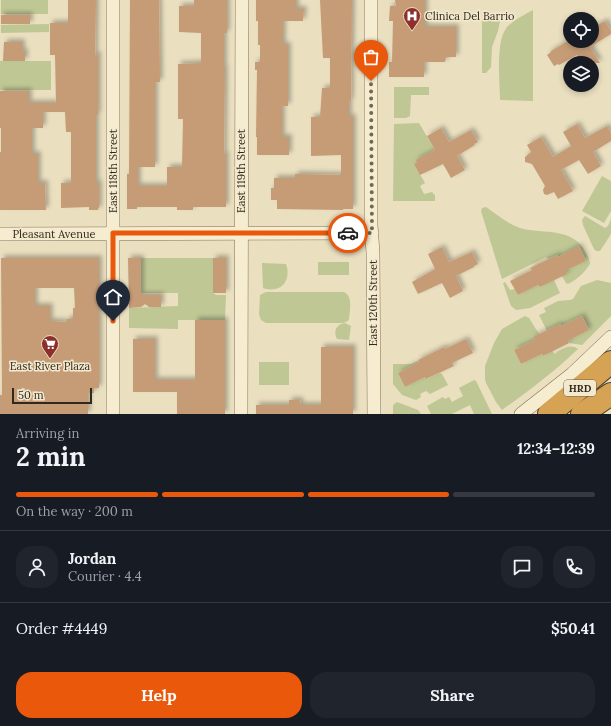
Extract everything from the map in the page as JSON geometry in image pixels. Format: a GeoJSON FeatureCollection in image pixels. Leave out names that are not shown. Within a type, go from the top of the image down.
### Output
{"type":"FeatureCollection","features":[{"type":"Feature","properties":{"kind":"highway","name":"HRD"},"geometry":{"type":"LineString","coordinates":[[548,414],[611,362]]}},
{"type":"Feature","properties":{"kind":"highway"},"geometry":{"type":"LineString","coordinates":[[582,414],[611,394]]}},
{"type":"Feature","properties":{"kind":"highway"},"geometry":{"type":"LineString","coordinates":[[606,414],[611,411]]}},
{"type":"Feature","properties":{"kind":"street","name":"East 118th Street"},"geometry":{"type":"LineString","coordinates":[[112,414],[113,0]]}},
{"type":"Feature","properties":{"kind":"street","name":"East 119th Street"},"geometry":{"type":"LineString","coordinates":[[241,414],[242,0]]}},
{"type":"Feature","properties":{"kind":"street","name":"East 120th Street"},"geometry":{"type":"LineString","coordinates":[[371,0],[374,414]]}},
{"type":"Feature","properties":{"kind":"street","name":"Pleasant Avenue"},"geometry":{"type":"LineString","coordinates":[[0,234],[372,233]]}},
{"type":"Feature","properties":{"kind":"street"},"geometry":{"type":"LineString","coordinates":[[521,414],[572,374],[611,336]]}},
{"type":"Feature","properties":{"kind":"green space"},"geometry":{"type":"Polygon","coordinates":[[[1,0],[48,0],[48,14],[1,14],[1,0]]]}},
{"type":"Feature","properties":{"kind":"green space"},"geometry":{"type":"Polygon","coordinates":[[[533,10],[533,101],[500,100],[499,62],[503,34],[510,24],[533,10]]]}},
{"type":"Feature","properties":{"kind":"green space"},"geometry":{"type":"Polygon","coordinates":[[[482,20],[500,21],[492,47],[491,67],[486,73],[482,73],[482,20]]]}},
{"type":"Feature","properties":{"kind":"green space"},"geometry":{"type":"Polygon","coordinates":[[[49,24],[49,32],[1,33],[1,25],[49,24]]]}},
{"type":"Feature","properties":{"kind":"green space"},"geometry":{"type":"Polygon","coordinates":[[[0,61],[51,61],[51,90],[0,90],[0,61]]]}},
{"type":"Feature","properties":{"kind":"green space"},"geometry":{"type":"Polygon","coordinates":[[[394,87],[429,87],[429,95],[411,95],[410,116],[406,118],[394,118],[394,87]]]}},
{"type":"Feature","properties":{"kind":"green space"},"geometry":{"type":"Polygon","coordinates":[[[419,123],[435,150],[417,160],[414,164],[425,183],[420,186],[424,194],[432,192],[435,195],[435,201],[393,201],[394,124],[419,123]]]}},
{"type":"Feature","properties":{"kind":"green space"},"geometry":{"type":"Polygon","coordinates":[[[602,176],[611,181],[611,211],[604,223],[582,211],[602,176]]]}},
{"type":"Feature","properties":{"kind":"green space"},"geometry":{"type":"Polygon","coordinates":[[[486,207],[520,228],[557,233],[574,239],[580,244],[586,253],[590,264],[578,278],[568,284],[566,283],[562,276],[566,274],[565,271],[586,261],[579,247],[558,257],[557,255],[548,259],[546,257],[502,279],[481,211],[482,208],[486,207]]]}},
{"type":"Feature","properties":{"kind":"green space"},"geometry":{"type":"Polygon","coordinates":[[[585,216],[605,228],[608,226],[611,219],[611,234],[600,251],[596,251],[594,249],[583,225],[582,220],[585,216]]]}},
{"type":"Feature","properties":{"kind":"green space"},"geometry":{"type":"Polygon","coordinates":[[[141,258],[213,258],[213,293],[216,295],[226,295],[225,320],[178,320],[178,329],[129,328],[129,308],[178,306],[178,293],[141,293],[141,258]]]}},
{"type":"Feature","properties":{"kind":"green space"},"geometry":{"type":"Polygon","coordinates":[[[318,262],[349,262],[349,275],[318,275],[318,262]]]}},
{"type":"Feature","properties":{"kind":"green space"},"geometry":{"type":"Polygon","coordinates":[[[262,263],[286,264],[287,276],[283,285],[275,289],[263,288],[262,263]]]}},
{"type":"Feature","properties":{"kind":"green space"},"geometry":{"type":"Polygon","coordinates":[[[554,280],[560,293],[530,308],[516,310],[511,306],[503,283],[505,282],[510,290],[515,289],[518,295],[538,285],[540,287],[554,280]]]}},
{"type":"Feature","properties":{"kind":"green space"},"geometry":{"type":"Polygon","coordinates":[[[597,280],[611,283],[611,316],[582,345],[569,343],[568,341],[589,330],[582,316],[561,326],[560,324],[547,331],[539,315],[546,312],[544,308],[558,301],[573,299],[581,286],[597,280]]]}},
{"type":"Feature","properties":{"kind":"green space"},"geometry":{"type":"Polygon","coordinates":[[[266,292],[344,292],[350,300],[349,319],[343,323],[266,323],[261,320],[259,314],[260,295],[266,292]]]}},
{"type":"Feature","properties":{"kind":"green space"},"geometry":{"type":"Polygon","coordinates":[[[525,316],[529,318],[539,334],[534,337],[535,340],[514,350],[521,364],[542,354],[543,356],[553,351],[554,354],[566,347],[575,347],[578,349],[542,381],[502,410],[486,383],[485,366],[494,343],[502,329],[525,316]]]}},
{"type":"Feature","properties":{"kind":"green space"},"geometry":{"type":"Polygon","coordinates":[[[345,323],[351,326],[349,340],[337,339],[335,331],[337,327],[345,323]]]}},
{"type":"Feature","properties":{"kind":"green space"},"geometry":{"type":"Polygon","coordinates":[[[418,361],[419,362],[398,373],[405,387],[425,377],[427,379],[440,373],[448,385],[430,394],[426,391],[420,394],[421,397],[416,400],[402,395],[393,384],[393,364],[411,364],[418,361]]]}},
{"type":"Feature","properties":{"kind":"green space"},"geometry":{"type":"Polygon","coordinates":[[[259,362],[289,362],[289,385],[259,385],[259,362]]]}},
{"type":"Feature","properties":{"kind":"green space"},"geometry":{"type":"Polygon","coordinates":[[[474,380],[476,381],[492,414],[474,414],[470,405],[452,414],[431,414],[427,406],[443,397],[445,399],[449,397],[452,402],[463,396],[459,388],[474,380]]]}},
{"type":"Feature","properties":{"kind":"green space"},"geometry":{"type":"Polygon","coordinates":[[[397,402],[418,410],[421,414],[393,414],[393,405],[397,402]]]}},
{"type":"Feature","properties":{"kind":"building"},"geometry":{"type":"Polygon","coordinates":[[[68,0],[96,0],[95,55],[98,54],[98,115],[96,115],[96,183],[99,183],[99,207],[98,210],[89,210],[89,207],[61,208],[61,183],[71,183],[71,132],[66,132],[65,112],[43,112],[43,128],[32,128],[32,154],[38,154],[38,183],[45,183],[46,210],[0,210],[0,91],[29,91],[29,103],[56,103],[55,55],[50,55],[50,23],[68,23],[68,0]]]}},
{"type":"Feature","properties":{"kind":"building"},"geometry":{"type":"Polygon","coordinates":[[[130,0],[159,0],[160,82],[155,82],[155,167],[138,167],[138,186],[167,186],[167,167],[182,167],[183,119],[178,119],[178,64],[201,63],[201,33],[179,32],[179,6],[194,6],[194,0],[227,0],[227,33],[224,33],[224,154],[226,154],[226,207],[193,207],[193,210],[177,210],[177,207],[137,207],[137,209],[127,209],[127,174],[129,174],[130,0]]]}},
{"type":"Feature","properties":{"kind":"building"},"geometry":{"type":"Polygon","coordinates":[[[256,0],[296,0],[296,9],[304,9],[303,21],[283,21],[283,45],[288,45],[288,106],[282,106],[282,137],[289,137],[289,155],[257,155],[257,70],[255,70],[255,62],[260,62],[260,45],[258,45],[256,0]]]}},
{"type":"Feature","properties":{"kind":"building"},"geometry":{"type":"Polygon","coordinates":[[[320,0],[352,0],[351,101],[349,101],[349,117],[353,117],[353,209],[277,209],[277,200],[271,200],[271,188],[274,188],[274,178],[295,178],[295,174],[341,175],[341,155],[311,156],[311,117],[320,117],[322,88],[330,88],[330,58],[323,58],[320,0]]]}},
{"type":"Feature","properties":{"kind":"building"},"geometry":{"type":"Polygon","coordinates":[[[395,0],[425,0],[425,27],[456,27],[456,57],[446,57],[445,62],[424,62],[424,77],[389,77],[389,62],[392,62],[393,21],[389,21],[390,6],[396,6],[395,0]]]}},
{"type":"Feature","properties":{"kind":"building"},"geometry":{"type":"Polygon","coordinates":[[[1,15],[30,15],[30,24],[1,24],[1,15]]]}},
{"type":"Feature","properties":{"kind":"building"},"geometry":{"type":"Polygon","coordinates":[[[605,21],[611,31],[611,34],[599,41],[599,24],[605,21]]]}},
{"type":"Feature","properties":{"kind":"building"},"geometry":{"type":"Polygon","coordinates":[[[4,42],[22,42],[22,51],[25,51],[25,61],[3,61],[4,42]]]}},
{"type":"Feature","properties":{"kind":"building"},"geometry":{"type":"Polygon","coordinates":[[[563,44],[563,48],[591,48],[596,56],[563,56],[563,63],[554,66],[547,55],[563,44]]]}},
{"type":"Feature","properties":{"kind":"building"},"geometry":{"type":"Polygon","coordinates":[[[577,124],[585,138],[607,126],[611,133],[611,141],[593,152],[601,166],[588,174],[579,160],[561,170],[573,191],[558,199],[554,192],[547,195],[544,194],[543,190],[545,186],[532,164],[525,162],[525,157],[531,152],[527,145],[541,137],[553,157],[571,146],[563,132],[577,124]]]}},
{"type":"Feature","properties":{"kind":"building"},"geometry":{"type":"Polygon","coordinates":[[[441,128],[449,142],[471,130],[478,142],[457,156],[465,170],[451,178],[443,164],[420,175],[414,164],[417,162],[416,160],[435,150],[427,136],[441,128]]]}},
{"type":"Feature","properties":{"kind":"building"},"geometry":{"type":"Polygon","coordinates":[[[579,246],[586,261],[565,271],[567,274],[540,287],[538,285],[518,295],[510,281],[532,270],[530,268],[557,255],[558,257],[579,246]]]}},
{"type":"Feature","properties":{"kind":"building"},"geometry":{"type":"Polygon","coordinates":[[[442,247],[449,262],[472,252],[478,264],[456,276],[463,291],[450,298],[442,283],[418,294],[412,282],[435,269],[428,254],[442,247]]]}},
{"type":"Feature","properties":{"kind":"building"},"geometry":{"type":"Polygon","coordinates":[[[1,258],[99,258],[99,388],[94,388],[94,393],[88,393],[88,414],[0,414],[0,395],[2,395],[1,258]],[[35,288],[35,306],[50,306],[50,321],[67,322],[67,319],[73,318],[73,308],[75,308],[74,288],[35,288]]]}},
{"type":"Feature","properties":{"kind":"building"},"geometry":{"type":"Polygon","coordinates":[[[128,258],[141,258],[141,295],[161,295],[161,307],[149,307],[145,304],[141,307],[129,308],[128,258]]]}},
{"type":"Feature","properties":{"kind":"building"},"geometry":{"type":"Polygon","coordinates":[[[213,258],[226,258],[226,293],[213,293],[213,258]]]}},
{"type":"Feature","properties":{"kind":"building"},"geometry":{"type":"Polygon","coordinates":[[[582,316],[589,330],[568,341],[569,343],[543,356],[542,354],[521,364],[514,350],[535,340],[533,337],[539,334],[582,316]]]}},
{"type":"Feature","properties":{"kind":"building"},"geometry":{"type":"Polygon","coordinates":[[[195,320],[225,320],[225,414],[177,414],[177,392],[133,392],[133,339],[155,339],[155,380],[195,380],[195,320]]]}},
{"type":"Feature","properties":{"kind":"building"},"geometry":{"type":"Polygon","coordinates":[[[466,339],[473,353],[452,363],[454,366],[426,379],[425,377],[405,387],[398,373],[419,362],[418,360],[444,347],[445,349],[466,339]]]}},
{"type":"Feature","properties":{"kind":"building"},"geometry":{"type":"Polygon","coordinates":[[[321,347],[353,347],[353,414],[256,414],[256,405],[289,405],[289,400],[300,400],[301,405],[321,405],[321,347]]]}},
{"type":"Feature","properties":{"kind":"way so far"},"geometry":{"type":"LineString","coordinates":[[348,233],[372,233],[371,81]]}},
{"type":"Feature","properties":{"kind":"place","name":"Clinica Del Barrio"},"geometry":{"type":"Point","coordinates":[412,31]}},
{"type":"Feature","properties":{"kind":"place","name":"East River Plaza"},"geometry":{"type":"Point","coordinates":[50,359]}},
{"type":"Feature","properties":{"kind":"route"},"geometry":{"type":"LineString","coordinates":[[113,321],[113,233],[348,233]]}}]}
